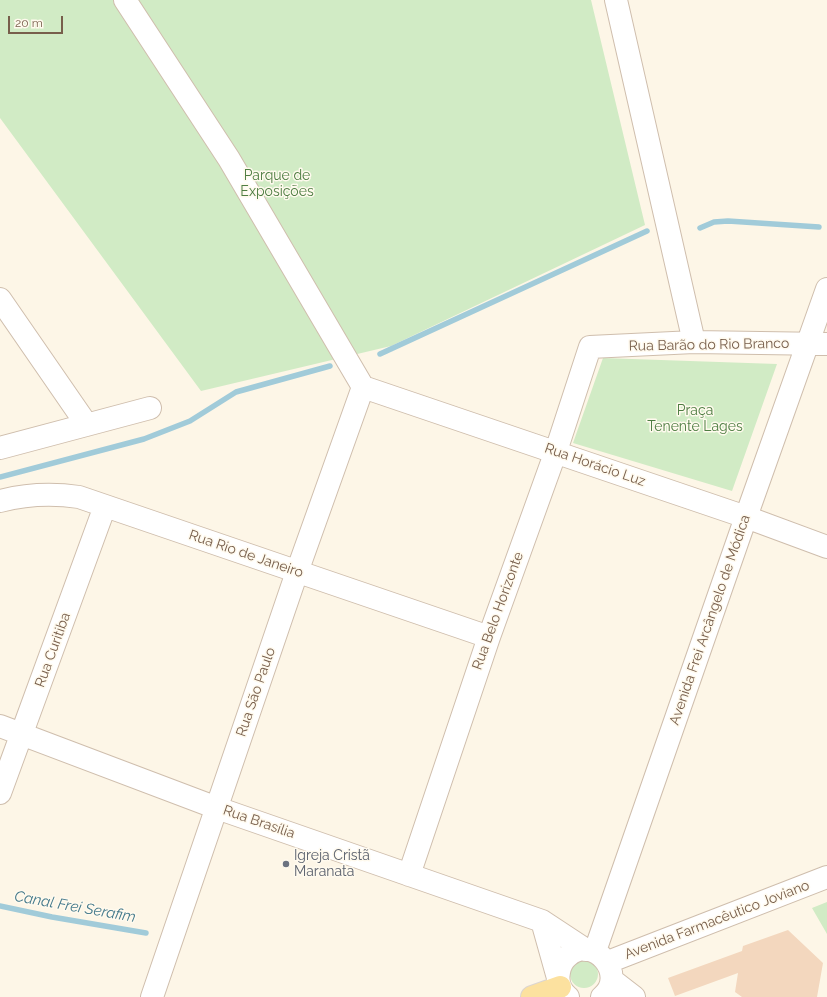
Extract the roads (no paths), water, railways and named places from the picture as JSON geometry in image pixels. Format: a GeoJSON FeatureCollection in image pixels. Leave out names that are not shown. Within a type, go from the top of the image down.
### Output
{"type":"FeatureCollection","features":[{"type":"Feature","properties":{"kind":"main road"},"geometry":{"type":"LineString","coordinates":[[532,997],[562,987]]}},
{"type":"Feature","properties":{"kind":"street"},"geometry":{"type":"LineString","coordinates":[[125,0],[229,159],[363,387]]}},
{"type":"Feature","properties":{"kind":"street"},"geometry":{"type":"LineString","coordinates":[[616,0],[694,342]]}},
{"type":"Feature","properties":{"kind":"street","name":"Avenida Frei Arcângelo de Módica"},"geometry":{"type":"LineString","coordinates":[[600,968],[746,517],[818,344],[827,289]]}},
{"type":"Feature","properties":{"kind":"street"},"geometry":{"type":"LineString","coordinates":[[0,299],[87,424]]}},
{"type":"Feature","properties":{"kind":"street","name":"Rua Barão do Rio Branco"},"geometry":{"type":"LineString","coordinates":[[590,348],[694,342],[818,344]]}},
{"type":"Feature","properties":{"kind":"street","name":"Rua Belo Horizonte"},"geometry":{"type":"LineString","coordinates":[[409,875],[489,637],[556,452],[590,348]]}},
{"type":"Feature","properties":{"kind":"street","name":"Rua Horácio Luz"},"geometry":{"type":"LineString","coordinates":[[363,387],[746,517],[827,547]]}},
{"type":"Feature","properties":{"kind":"street","name":"Rua São Paulo"},"geometry":{"type":"LineString","coordinates":[[152,997],[297,572],[363,387]]}},
{"type":"Feature","properties":{"kind":"street"},"geometry":{"type":"LineString","coordinates":[[0,448],[150,408]]}},
{"type":"Feature","properties":{"kind":"street","name":"Rua Rio de Janeiro"},"geometry":{"type":"LineString","coordinates":[[0,501],[22,496],[55,494],[79,497],[489,637]]}},
{"type":"Feature","properties":{"kind":"street","name":"Rua Curitiba"},"geometry":{"type":"LineString","coordinates":[[0,793],[105,506]]}},
{"type":"Feature","properties":{"kind":"street","name":"Rua Brasília"},"geometry":{"type":"LineString","coordinates":[[0,726],[217,808],[542,920],[634,997]]}},
{"type":"Feature","properties":{"kind":"street","name":"Avenida Farmacêutico Joviano"},"geometry":{"type":"LineString","coordinates":[[562,987],[563,961],[569,955],[577,951],[600,968],[827,877]]}},
{"type":"Feature","properties":{"kind":"street"},"geometry":{"type":"LineString","coordinates":[[542,920],[562,987]]}},
{"type":"Feature","properties":{"kind":"waterway"},"geometry":{"type":"LineString","coordinates":[[700,228],[714,222],[728,221],[819,227]]}},
{"type":"Feature","properties":{"kind":"waterway"},"geometry":{"type":"LineString","coordinates":[[380,354],[647,231]]}},
{"type":"Feature","properties":{"kind":"waterway"},"geometry":{"type":"LineString","coordinates":[[0,477],[144,439],[190,421],[236,392],[330,366]]}},
{"type":"Feature","properties":{"kind":"waterway","name":"Canal Frei Serafim"},"geometry":{"type":"LineString","coordinates":[[0,906],[52,917],[146,933]]}},
{"type":"Feature","properties":{"kind":"place","name":"Igreja Cristã Maranata"},"geometry":{"type":"Point","coordinates":[286,864]}},
{"type":"Feature","properties":{"kind":"park label","name":"Parque de Exposições"},"geometry":{"type":"Point","coordinates":[277,184]}},
{"type":"Feature","properties":{"kind":"park label","name":"Praça Tenente Lages"},"geometry":{"type":"Point","coordinates":[695,420]}}]}
